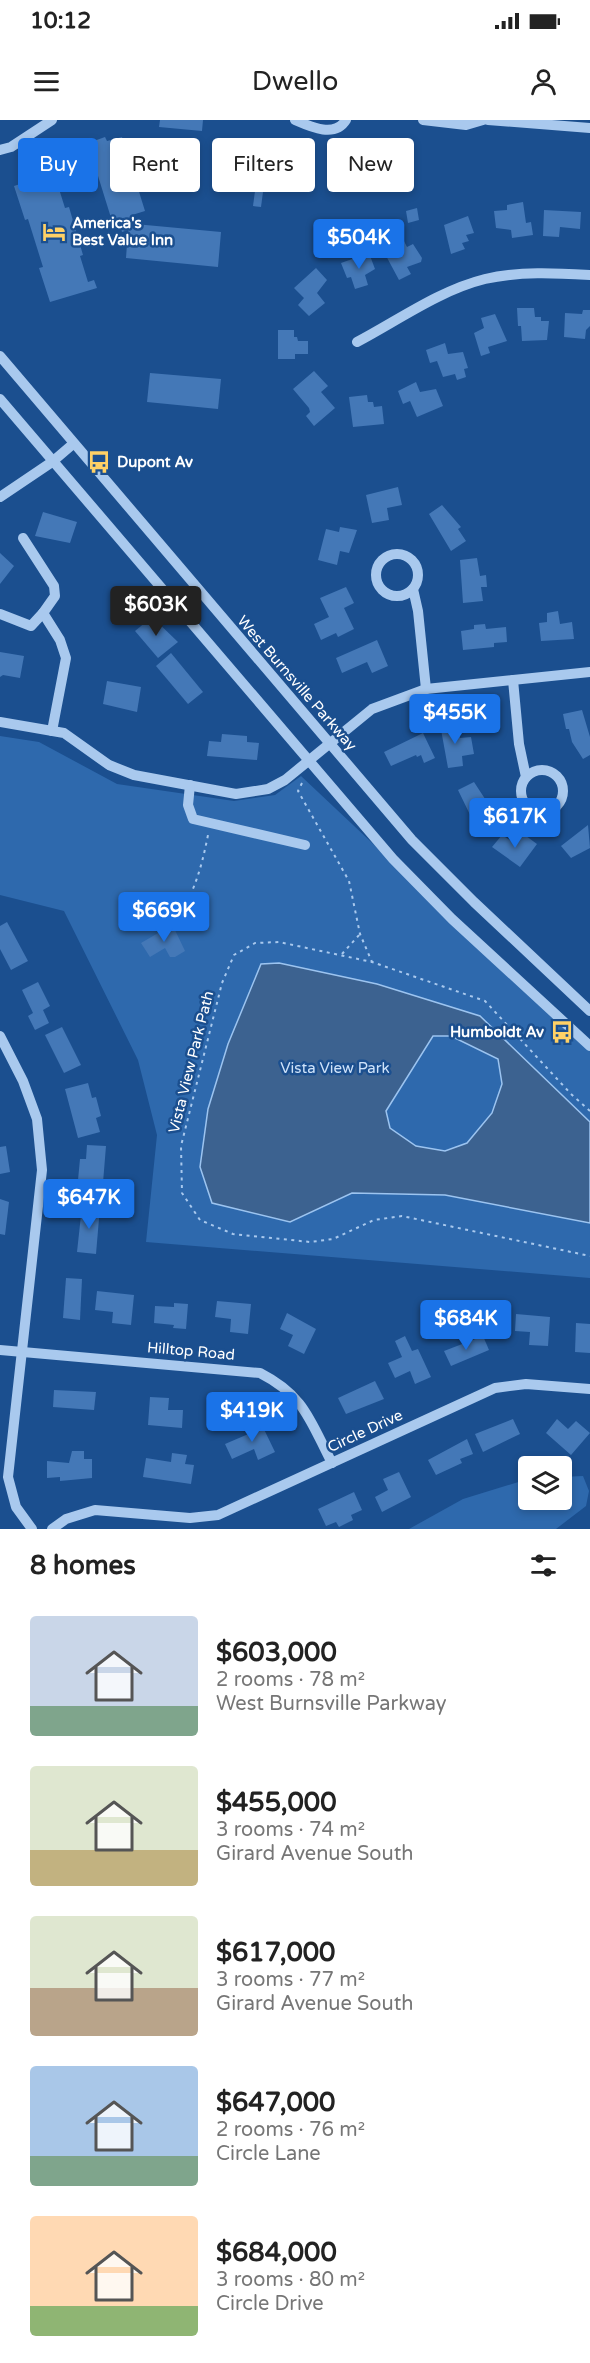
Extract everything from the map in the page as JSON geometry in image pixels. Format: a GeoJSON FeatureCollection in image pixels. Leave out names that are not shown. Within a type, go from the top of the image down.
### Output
{"type":"FeatureCollection","features":[{"type":"Feature","properties":{"kind":"street"},"geometry":{"type":"LineString","coordinates":[[0,150],[11,147],[52,120]]}},
{"type":"Feature","properties":{"kind":"street"},"geometry":{"type":"LineString","coordinates":[[295,120],[312,128],[334,130],[341,128],[346,120]]}},
{"type":"Feature","properties":{"kind":"street"},"geometry":{"type":"LineString","coordinates":[[423,120],[466,125],[485,120],[506,121],[590,128]]}},
{"type":"Feature","properties":{"kind":"street"},"geometry":{"type":"LineString","coordinates":[[357,342],[447,294],[484,279],[539,272],[590,274]]}},
{"type":"Feature","properties":{"kind":"street","name":"West Burnsville Parkway"},"geometry":{"type":"LineString","coordinates":[[0,356],[412,840],[482,910],[590,1011]]}},
{"type":"Feature","properties":{"kind":"street"},"geometry":{"type":"LineString","coordinates":[[0,399],[393,859],[452,919],[589,1043]]}},
{"type":"Feature","properties":{"kind":"street"},"geometry":{"type":"LineString","coordinates":[[0,497],[52,462],[73,444]]}},
{"type":"Feature","properties":{"kind":"street"},"geometry":{"type":"LineString","coordinates":[[0,614],[31,626],[55,596],[54,586],[22,537]]}},
{"type":"Feature","properties":{"kind":"street"},"geometry":{"type":"LineString","coordinates":[[413,589],[408,593],[395,596],[383,590],[376,579],[382,560],[395,554],[409,557],[418,568],[419,576],[413,589],[418,611],[426,689]]}},
{"type":"Feature","properties":{"kind":"street"},"geometry":{"type":"LineString","coordinates":[[43,613],[60,640],[66,658],[52,731]]}},
{"type":"Feature","properties":{"kind":"street"},"geometry":{"type":"LineString","coordinates":[[0,722],[64,734],[109,765],[134,775],[236,794],[268,789],[285,780],[372,709],[426,689],[590,672]]}},
{"type":"Feature","properties":{"kind":"street"},"geometry":{"type":"LineString","coordinates":[[513,680],[519,744],[526,777],[521,795],[527,807],[546,812],[557,806],[563,792],[562,785],[553,774],[539,770],[526,777]]}},
{"type":"Feature","properties":{"kind":"street"},"geometry":{"type":"LineString","coordinates":[[190,785],[188,805],[193,819],[305,845]]}},
{"type":"Feature","properties":{"kind":"street"},"geometry":{"type":"LineString","coordinates":[[0,1036],[23,1081],[36,1119],[42,1170],[20,1350],[8,1477],[16,1507],[32,1529]]}},
{"type":"Feature","properties":{"kind":"street","name":"Hilltop Road"},"geometry":{"type":"LineString","coordinates":[[0,1350],[260,1373],[282,1384],[300,1401],[332,1463]]}},
{"type":"Feature","properties":{"kind":"street","name":"Circle Drive"},"geometry":{"type":"LineString","coordinates":[[52,1529],[66,1519],[95,1510],[190,1518],[218,1515],[495,1388],[526,1384],[590,1389]]}},
{"type":"Feature","properties":{"kind":"path"},"geometry":{"type":"LineString","coordinates":[[302,783],[298,791],[349,881],[360,934],[372,962]]}},
{"type":"Feature","properties":{"kind":"path"},"geometry":{"type":"LineString","coordinates":[[170,927],[186,907],[200,876],[211,824]]}},
{"type":"Feature","properties":{"kind":"path"},"geometry":{"type":"LineString","coordinates":[[341,954],[360,934]]}},
{"type":"Feature","properties":{"kind":"path","name":"Vista View Park Path"},"geometry":{"type":"LineString","coordinates":[[590,1111],[571,1094],[485,1001],[372,962],[341,954],[279,942],[255,943],[234,955],[222,983],[181,1146],[182,1193],[200,1220],[232,1234],[310,1242],[333,1239],[374,1220],[402,1216],[590,1256]]}},
{"type":"Feature","properties":{"kind":"green space","name":"Vista View Park"},"geometry":{"type":"Polygon","coordinates":[[[0,736],[39,742],[117,784],[234,801],[275,795],[301,776],[590,1048],[590,1278],[146,1242],[157,1135],[138,1060],[64,911],[0,895],[0,736]]]}},
{"type":"Feature","properties":{"kind":"green space"},"geometry":{"type":"Polygon","coordinates":[[[572,1476],[583,1476],[589,1491],[586,1506],[556,1529],[409,1529],[463,1499],[518,1482],[518,1510],[572,1510],[572,1476]]]}},
{"type":"Feature","properties":{"kind":"shaded area"},"geometry":{"type":"Polygon","coordinates":[[[279,963],[377,984],[480,1016],[590,1122],[590,1223],[445,1195],[352,1193],[290,1222],[212,1203],[200,1167],[208,1109],[228,1044],[261,964],[279,963]],[[433,1036],[386,1111],[390,1128],[416,1146],[445,1151],[467,1143],[492,1113],[502,1084],[498,1059],[451,1036],[433,1036]]]}},
{"type":"Feature","properties":{"kind":"building"},"geometry":{"type":"Polygon","coordinates":[[[160,120],[203,120],[202,131],[159,127],[160,120]]]}},
{"type":"Feature","properties":{"kind":"building"},"geometry":{"type":"Polygon","coordinates":[[[105,137],[107,141],[110,140],[110,192],[139,192],[145,211],[132,215],[135,224],[221,232],[218,267],[126,258],[128,230],[122,232],[118,219],[112,221],[98,176],[98,140],[105,137]]]}},
{"type":"Feature","properties":{"kind":"building","name":"America's Best Value Inn"},"geometry":{"type":"Polygon","coordinates":[[[18,185],[18,192],[60,192],[65,208],[69,207],[88,282],[94,280],[97,288],[50,302],[39,268],[43,267],[28,219],[25,220],[14,186],[18,185]]]}},
{"type":"Feature","properties":{"kind":"building"},"geometry":{"type":"Polygon","coordinates":[[[255,192],[263,192],[261,207],[253,206],[255,192]]]}},
{"type":"Feature","properties":{"kind":"building"},"geometry":{"type":"Polygon","coordinates":[[[523,202],[526,223],[531,222],[533,235],[512,238],[511,230],[496,228],[494,211],[507,210],[507,205],[523,202]]]}},
{"type":"Feature","properties":{"kind":"building"},"geometry":{"type":"Polygon","coordinates":[[[417,208],[419,220],[408,223],[406,211],[417,208]]]}},
{"type":"Feature","properties":{"kind":"building"},"geometry":{"type":"Polygon","coordinates":[[[544,210],[581,212],[580,229],[560,227],[559,237],[543,236],[544,210]]]}},
{"type":"Feature","properties":{"kind":"building"},"geometry":{"type":"Polygon","coordinates":[[[468,216],[474,233],[466,235],[469,241],[462,243],[465,249],[451,254],[444,225],[468,216]]]}},
{"type":"Feature","properties":{"kind":"building"},"geometry":{"type":"Polygon","coordinates":[[[404,241],[407,247],[413,244],[422,258],[421,262],[407,267],[411,274],[399,280],[384,252],[404,241]]]}},
{"type":"Feature","properties":{"kind":"building"},"geometry":{"type":"Polygon","coordinates":[[[369,253],[375,269],[365,275],[368,285],[355,289],[351,277],[347,278],[341,263],[369,253]]]}},
{"type":"Feature","properties":{"kind":"building"},"geometry":{"type":"Polygon","coordinates":[[[316,268],[327,280],[317,293],[325,303],[309,316],[298,305],[304,298],[294,288],[316,268]]]}},
{"type":"Feature","properties":{"kind":"building"},"geometry":{"type":"Polygon","coordinates":[[[517,308],[534,308],[535,317],[541,317],[541,321],[549,321],[547,340],[522,341],[517,308]]]}},
{"type":"Feature","properties":{"kind":"building"},"geometry":{"type":"Polygon","coordinates":[[[583,310],[590,310],[590,326],[586,330],[585,339],[564,337],[565,313],[582,314],[583,310]]]}},
{"type":"Feature","properties":{"kind":"building"},"geometry":{"type":"Polygon","coordinates":[[[495,314],[507,341],[488,347],[490,353],[481,356],[474,333],[484,328],[481,318],[495,314]]]}},
{"type":"Feature","properties":{"kind":"building"},"geometry":{"type":"Polygon","coordinates":[[[278,330],[294,330],[294,337],[297,337],[298,341],[308,341],[308,354],[295,354],[295,359],[278,359],[278,330]]]}},
{"type":"Feature","properties":{"kind":"building"},"geometry":{"type":"Polygon","coordinates":[[[445,343],[448,354],[463,352],[468,368],[464,369],[466,377],[457,380],[455,374],[443,377],[437,361],[430,363],[426,350],[445,343]]]}},
{"type":"Feature","properties":{"kind":"building"},"geometry":{"type":"Polygon","coordinates":[[[314,371],[328,386],[321,392],[335,408],[314,426],[306,416],[310,412],[309,408],[293,389],[314,371]]]}},
{"type":"Feature","properties":{"kind":"building"},"geometry":{"type":"Polygon","coordinates":[[[150,373],[221,379],[218,409],[147,402],[150,373]]]}},
{"type":"Feature","properties":{"kind":"building"},"geometry":{"type":"Polygon","coordinates":[[[416,382],[420,392],[436,389],[443,406],[417,417],[410,401],[403,404],[398,391],[416,382]]]}},
{"type":"Feature","properties":{"kind":"building"},"geometry":{"type":"Polygon","coordinates":[[[367,395],[368,402],[373,402],[374,407],[382,406],[384,424],[353,427],[349,397],[367,395]]]}},
{"type":"Feature","properties":{"kind":"building"},"geometry":{"type":"Polygon","coordinates":[[[398,487],[402,505],[387,508],[389,520],[372,523],[366,495],[398,487]]]}},
{"type":"Feature","properties":{"kind":"building"},"geometry":{"type":"Polygon","coordinates":[[[442,505],[461,527],[458,529],[466,541],[451,551],[429,514],[442,505]]]}},
{"type":"Feature","properties":{"kind":"building"},"geometry":{"type":"Polygon","coordinates":[[[43,512],[77,522],[70,543],[35,536],[43,512]]]}},
{"type":"Feature","properties":{"kind":"building"},"geometry":{"type":"Polygon","coordinates":[[[340,527],[357,530],[349,553],[340,551],[337,565],[318,560],[326,529],[339,532],[340,527]]]}},
{"type":"Feature","properties":{"kind":"building"},"geometry":{"type":"Polygon","coordinates":[[[0,553],[14,566],[0,584],[0,553]]]}},
{"type":"Feature","properties":{"kind":"building"},"geometry":{"type":"Polygon","coordinates":[[[477,558],[480,576],[486,575],[487,587],[481,587],[483,601],[463,603],[460,560],[477,558]]]}},
{"type":"Feature","properties":{"kind":"building"},"geometry":{"type":"Polygon","coordinates":[[[346,587],[354,603],[344,608],[354,629],[338,637],[336,633],[321,640],[314,624],[329,617],[320,598],[346,587]]]}},
{"type":"Feature","properties":{"kind":"building"},"geometry":{"type":"Polygon","coordinates":[[[558,611],[560,624],[572,622],[574,639],[541,641],[539,623],[547,622],[547,613],[558,611]]]}},
{"type":"Feature","properties":{"kind":"building"},"geometry":{"type":"Polygon","coordinates":[[[152,617],[178,642],[158,658],[135,631],[152,617]]]}},
{"type":"Feature","properties":{"kind":"building"},"geometry":{"type":"Polygon","coordinates":[[[485,624],[486,629],[506,627],[507,642],[494,643],[494,647],[463,650],[461,631],[474,629],[474,625],[485,624]]]}},
{"type":"Feature","properties":{"kind":"building"},"geometry":{"type":"Polygon","coordinates":[[[377,640],[388,666],[372,673],[367,662],[342,673],[336,658],[377,640]]]}},
{"type":"Feature","properties":{"kind":"building"},"geometry":{"type":"Polygon","coordinates":[[[0,652],[24,656],[20,678],[3,675],[0,677],[0,652]]]}},
{"type":"Feature","properties":{"kind":"building"},"geometry":{"type":"Polygon","coordinates":[[[171,653],[203,692],[188,704],[156,666],[171,653]]]}},
{"type":"Feature","properties":{"kind":"building"},"geometry":{"type":"Polygon","coordinates":[[[107,681],[141,687],[137,712],[103,704],[107,681]]]}},
{"type":"Feature","properties":{"kind":"building"},"geometry":{"type":"Polygon","coordinates":[[[582,710],[590,737],[590,755],[583,759],[572,742],[569,729],[566,729],[563,714],[582,710]]]}},
{"type":"Feature","properties":{"kind":"building"},"geometry":{"type":"Polygon","coordinates":[[[457,722],[460,738],[471,737],[474,754],[462,756],[463,766],[448,768],[440,724],[457,722]]]}},
{"type":"Feature","properties":{"kind":"building"},"geometry":{"type":"Polygon","coordinates":[[[423,733],[435,758],[424,763],[421,755],[417,757],[416,755],[391,766],[384,752],[423,733]]]}},
{"type":"Feature","properties":{"kind":"building"},"geometry":{"type":"Polygon","coordinates":[[[222,734],[247,736],[247,742],[259,743],[257,760],[207,756],[209,741],[221,742],[222,734]]]}},
{"type":"Feature","properties":{"kind":"building"},"geometry":{"type":"Polygon","coordinates":[[[474,782],[489,805],[483,808],[489,818],[475,825],[458,790],[474,782]]]}},
{"type":"Feature","properties":{"kind":"building"},"geometry":{"type":"Polygon","coordinates":[[[588,825],[590,848],[571,858],[561,846],[588,825]]]}},
{"type":"Feature","properties":{"kind":"building"},"geometry":{"type":"Polygon","coordinates":[[[522,833],[537,844],[520,867],[492,847],[502,835],[514,843],[522,833]]]}},
{"type":"Feature","properties":{"kind":"building"},"geometry":{"type":"Polygon","coordinates":[[[7,922],[28,961],[11,970],[0,949],[0,926],[7,922]]]}},
{"type":"Feature","properties":{"kind":"building"},"geometry":{"type":"Polygon","coordinates":[[[165,926],[174,928],[185,951],[175,957],[170,957],[165,948],[150,957],[141,943],[165,929],[165,926]]]}},
{"type":"Feature","properties":{"kind":"building"},"geometry":{"type":"Polygon","coordinates":[[[38,982],[50,1006],[43,1010],[49,1023],[35,1030],[28,1016],[33,1013],[22,990],[38,982]]]}},
{"type":"Feature","properties":{"kind":"building"},"geometry":{"type":"Polygon","coordinates":[[[62,1027],[81,1065],[64,1073],[45,1035],[62,1027]]]}},
{"type":"Feature","properties":{"kind":"building"},"geometry":{"type":"Polygon","coordinates":[[[88,1083],[92,1098],[96,1097],[101,1116],[96,1118],[100,1132],[78,1138],[65,1089],[88,1083]]]}},
{"type":"Feature","properties":{"kind":"building"},"geometry":{"type":"Polygon","coordinates":[[[87,1145],[106,1146],[102,1195],[83,1194],[84,1180],[78,1180],[80,1159],[86,1159],[87,1145]]]}},
{"type":"Feature","properties":{"kind":"building"},"geometry":{"type":"Polygon","coordinates":[[[6,1146],[10,1172],[0,1174],[0,1147],[6,1146]]]}},
{"type":"Feature","properties":{"kind":"building"},"geometry":{"type":"Polygon","coordinates":[[[0,1199],[9,1202],[5,1235],[0,1234],[0,1199]]]}},
{"type":"Feature","properties":{"kind":"building"},"geometry":{"type":"Polygon","coordinates":[[[82,1206],[100,1207],[96,1254],[77,1252],[82,1206]]]}},
{"type":"Feature","properties":{"kind":"building"},"geometry":{"type":"Polygon","coordinates":[[[66,1278],[82,1279],[80,1320],[63,1318],[66,1278]]]}},
{"type":"Feature","properties":{"kind":"building"},"geometry":{"type":"Polygon","coordinates":[[[97,1291],[134,1295],[131,1325],[112,1323],[113,1312],[95,1310],[97,1291]]]}},
{"type":"Feature","properties":{"kind":"building"},"geometry":{"type":"Polygon","coordinates":[[[217,1301],[251,1304],[248,1334],[230,1332],[231,1319],[215,1317],[217,1301]]]}},
{"type":"Feature","properties":{"kind":"building"},"geometry":{"type":"Polygon","coordinates":[[[174,1303],[188,1304],[186,1329],[154,1323],[155,1306],[174,1307],[174,1303]]]}},
{"type":"Feature","properties":{"kind":"building"},"geometry":{"type":"Polygon","coordinates":[[[287,1313],[316,1329],[304,1354],[288,1346],[293,1335],[280,1329],[287,1313]]]}},
{"type":"Feature","properties":{"kind":"building"},"geometry":{"type":"Polygon","coordinates":[[[516,1314],[550,1317],[548,1346],[529,1345],[530,1332],[515,1331],[516,1314]]]}},
{"type":"Feature","properties":{"kind":"building"},"geometry":{"type":"Polygon","coordinates":[[[576,1323],[590,1324],[590,1353],[575,1352],[576,1323]]]}},
{"type":"Feature","properties":{"kind":"building"},"geometry":{"type":"Polygon","coordinates":[[[405,1336],[412,1351],[418,1349],[431,1377],[415,1384],[410,1371],[395,1378],[388,1363],[402,1357],[395,1341],[405,1336]]]}},
{"type":"Feature","properties":{"kind":"building"},"geometry":{"type":"Polygon","coordinates":[[[483,1336],[489,1350],[451,1366],[444,1351],[483,1336]]]}},
{"type":"Feature","properties":{"kind":"building"},"geometry":{"type":"Polygon","coordinates":[[[375,1381],[384,1399],[346,1414],[338,1398],[375,1381]]]}},
{"type":"Feature","properties":{"kind":"building"},"geometry":{"type":"Polygon","coordinates":[[[54,1390],[96,1392],[94,1410],[53,1407],[54,1390]]]}},
{"type":"Feature","properties":{"kind":"building"},"geometry":{"type":"Polygon","coordinates":[[[150,1397],[169,1398],[168,1410],[183,1410],[182,1428],[148,1425],[150,1397]]]}},
{"type":"Feature","properties":{"kind":"building"},"geometry":{"type":"Polygon","coordinates":[[[259,1419],[275,1452],[258,1460],[254,1449],[232,1459],[225,1444],[253,1432],[250,1424],[259,1419]]]}},
{"type":"Feature","properties":{"kind":"building"},"geometry":{"type":"Polygon","coordinates":[[[513,1419],[520,1434],[483,1452],[475,1434],[513,1419]]]}},
{"type":"Feature","properties":{"kind":"building"},"geometry":{"type":"Polygon","coordinates":[[[557,1419],[568,1429],[576,1421],[590,1433],[571,1455],[546,1433],[557,1419]]]}},
{"type":"Feature","properties":{"kind":"building"},"geometry":{"type":"Polygon","coordinates":[[[467,1439],[473,1454],[460,1459],[462,1463],[436,1475],[428,1460],[467,1439]]]}},
{"type":"Feature","properties":{"kind":"building"},"geometry":{"type":"Polygon","coordinates":[[[72,1451],[84,1451],[84,1459],[92,1459],[92,1478],[60,1481],[60,1477],[47,1478],[47,1461],[69,1463],[72,1451]]]}},
{"type":"Feature","properties":{"kind":"building"},"geometry":{"type":"Polygon","coordinates":[[[172,1453],[187,1455],[185,1464],[194,1465],[191,1484],[143,1477],[146,1458],[171,1462],[172,1453]]]}},
{"type":"Feature","properties":{"kind":"building"},"geometry":{"type":"Polygon","coordinates":[[[399,1472],[411,1497],[382,1512],[375,1497],[388,1490],[383,1479],[399,1472]]]}},
{"type":"Feature","properties":{"kind":"building"},"geometry":{"type":"Polygon","coordinates":[[[354,1492],[362,1510],[351,1515],[353,1520],[339,1527],[336,1522],[326,1526],[318,1509],[354,1492]]]}},
{"type":"Feature","properties":{"kind":"place","name":"America's Best Value Inn"},"geometry":{"type":"Point","coordinates":[54,232]}},
{"type":"Feature","properties":{"kind":"place","name":"Dupont Av"},"geometry":{"type":"Point","coordinates":[99,462]}},
{"type":"Feature","properties":{"kind":"place","name":"Humboldt Av"},"geometry":{"type":"Point","coordinates":[562,1032]}}]}
